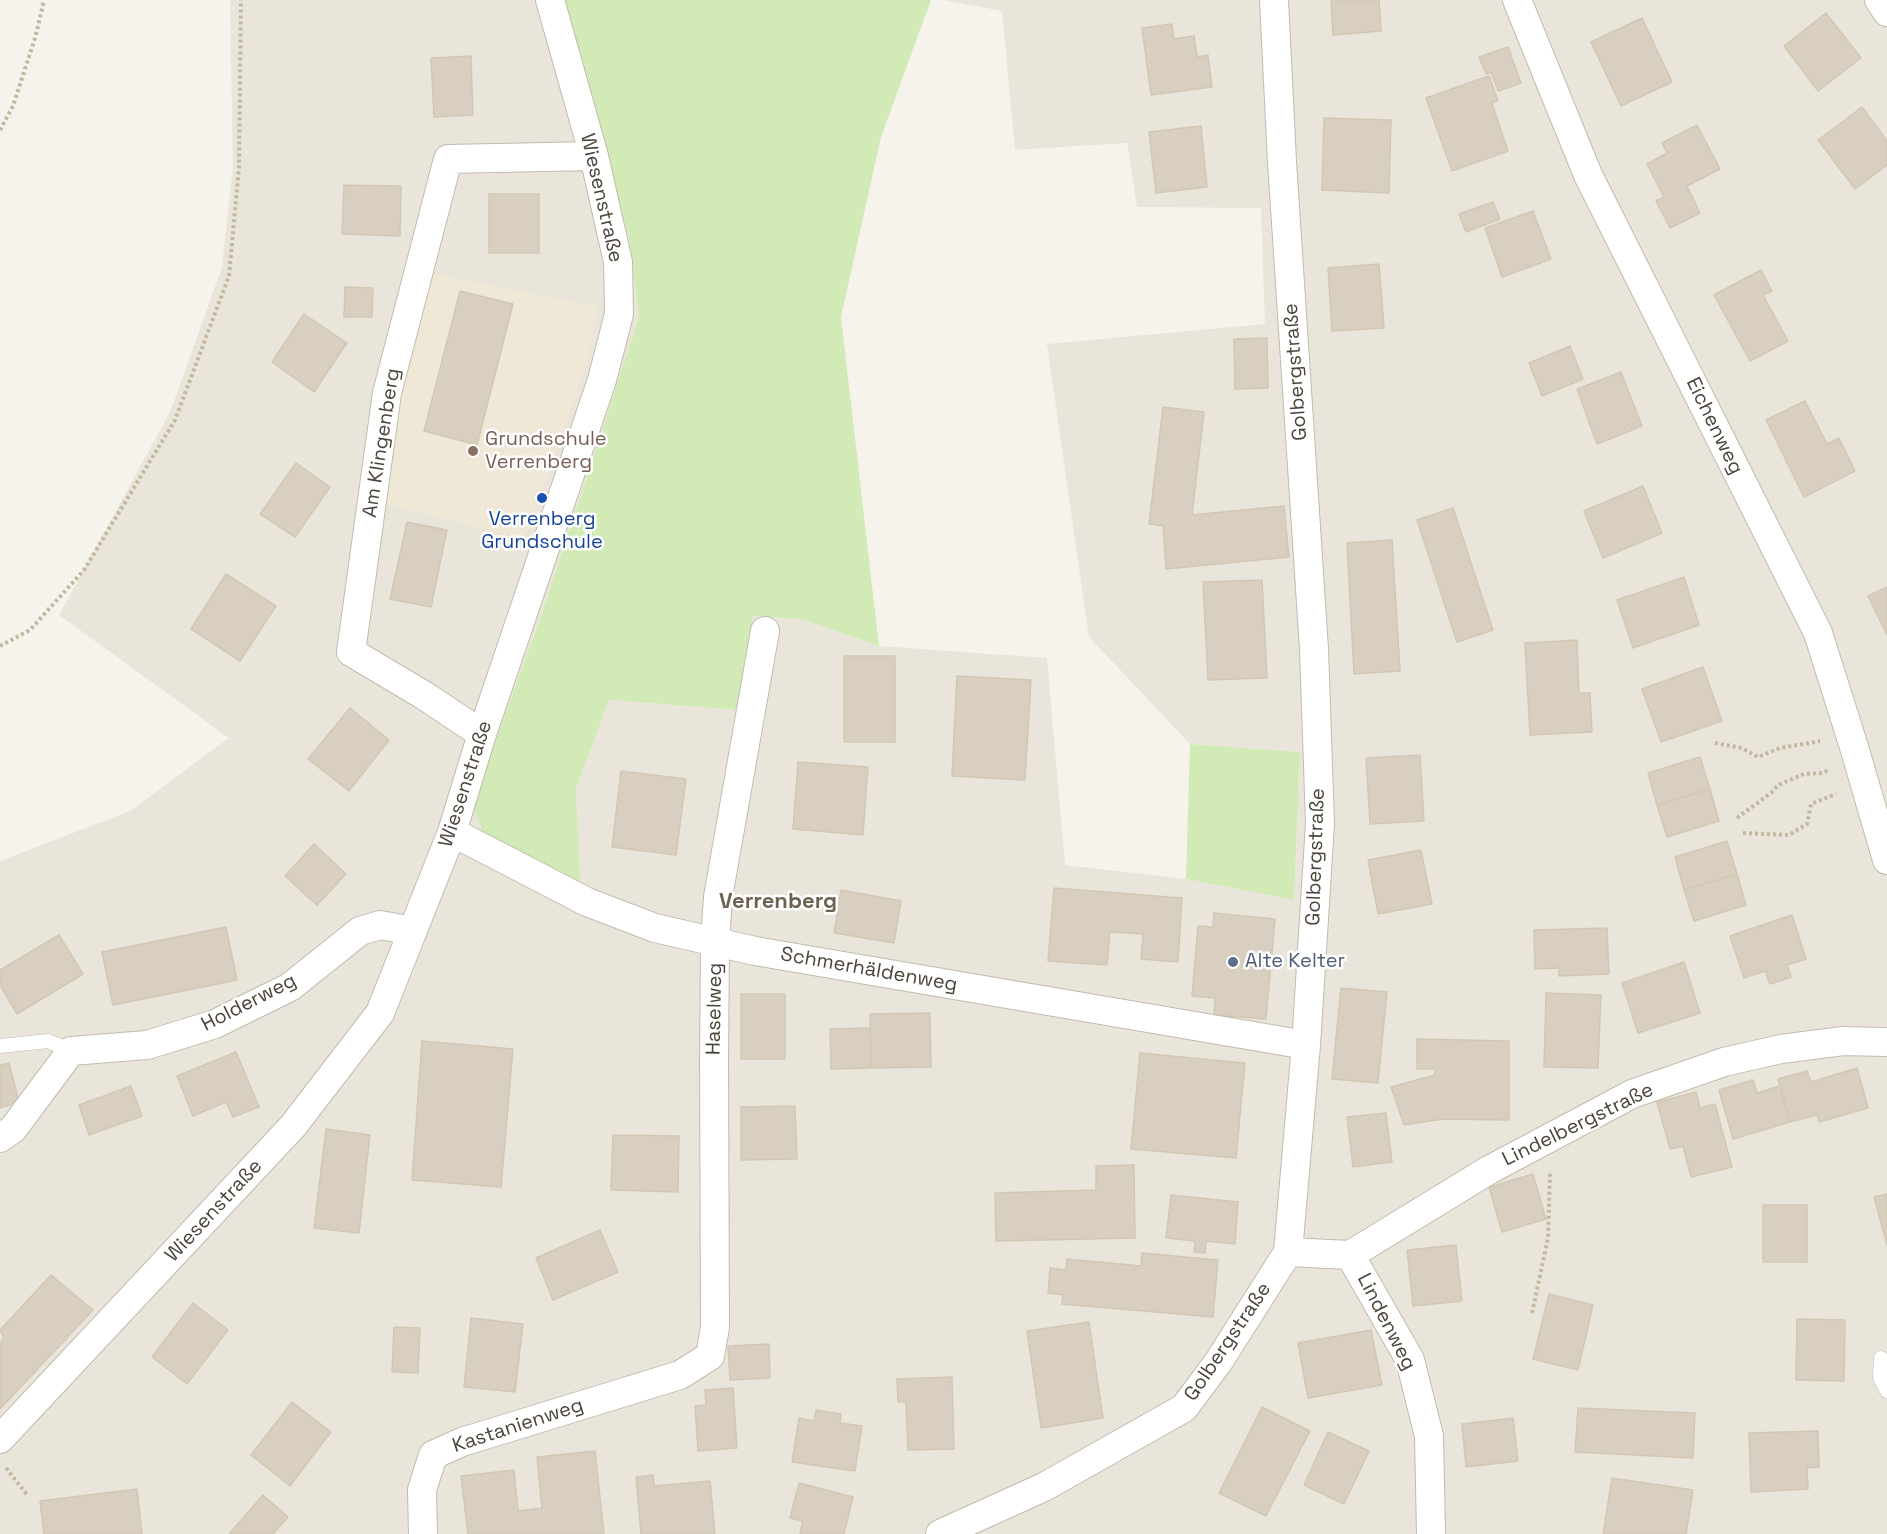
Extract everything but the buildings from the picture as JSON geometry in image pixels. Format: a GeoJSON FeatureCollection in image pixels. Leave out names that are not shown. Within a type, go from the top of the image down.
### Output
{"type":"FeatureCollection","features":[{"type":"Feature","properties":{"kind":"street","name":"Wiesenstraße"},"geometry":{"type":"LineString","coordinates":[[0,1439],[293,1126],[380,1012],[452,832],[482,734],[602,380],[619,314],[618,262],[594,156],[550,0]]}},
{"type":"Feature","properties":{"kind":"street","name":"Golbergstraße"},"geometry":{"type":"LineString","coordinates":[[940,1534],[1044,1487],[1184,1408],[1220,1361],[1288,1252],[1306,1045],[1320,824],[1313,625],[1282,162],[1275,0]]}},
{"type":"Feature","properties":{"kind":"street","name":"Eichenweg"},"geometry":{"type":"LineString","coordinates":[[1517,0],[1588,175],[1818,633],[1887,860]]}},
{"type":"Feature","properties":{"kind":"street"},"geometry":{"type":"LineString","coordinates":[[1879,0],[1887,12]]}},
{"type":"Feature","properties":{"kind":"street","name":"Am Klingenberg"},"geometry":{"type":"LineString","coordinates":[[482,734],[425,696],[351,652],[387,393],[448,159],[594,156]]}},
{"type":"Feature","properties":{"kind":"street","name":"Haselweg"},"geometry":{"type":"LineString","coordinates":[[680,1375],[710,1356],[715,1327],[715,942],[718,897],[765,631]]}},
{"type":"Feature","properties":{"kind":"street","name":"Schmerhäldenweg"},"geometry":{"type":"LineString","coordinates":[[452,832],[587,902],[655,928],[755,951],[1306,1045]]}},
{"type":"Feature","properties":{"kind":"street","name":"Holderweg"},"geometry":{"type":"LineString","coordinates":[[71,1051],[147,1045],[215,1024],[290,987],[360,931],[380,925],[413,931]]}},
{"type":"Feature","properties":{"kind":"street","name":"Lindelbergstraße"},"geometry":{"type":"LineString","coordinates":[[1350,1255],[1476,1178],[1632,1094],[1724,1062],[1781,1049],[1843,1041],[1887,1042]]}},
{"type":"Feature","properties":{"kind":"street"},"geometry":{"type":"LineString","coordinates":[[0,1138],[13,1129],[71,1051]]}},
{"type":"Feature","properties":{"kind":"street"},"geometry":{"type":"LineString","coordinates":[[1288,1252],[1350,1255]]}},
{"type":"Feature","properties":{"kind":"street","name":"Lindenweg"},"geometry":{"type":"LineString","coordinates":[[1350,1255],[1410,1360],[1429,1436],[1431,1534]]}},
{"type":"Feature","properties":{"kind":"street","name":"Kastanienweg"},"geometry":{"type":"LineString","coordinates":[[423,1534],[422,1490],[433,1455],[462,1442],[680,1375]]}},
{"type":"Feature","properties":{"kind":"lane","name":"Holderweg"},"geometry":{"type":"LineString","coordinates":[[0,1046],[48,1041],[71,1051]]}},
{"type":"Feature","properties":{"kind":"lane"},"geometry":{"type":"LineString","coordinates":[[1881,1358],[1880,1378],[1887,1391]]}},
{"type":"Feature","properties":{"kind":"path"},"geometry":{"type":"LineString","coordinates":[[0,130],[13,106],[36,35],[44,0]]}},
{"type":"Feature","properties":{"kind":"path"},"geometry":{"type":"LineString","coordinates":[[0,646],[30,630],[84,570],[175,420],[188,387],[229,276],[239,167],[241,0]]}},
{"type":"Feature","properties":{"kind":"path"},"geometry":{"type":"LineString","coordinates":[[1715,743],[1742,748],[1758,757],[1780,748],[1824,740],[1853,743]]}},
{"type":"Feature","properties":{"kind":"path"},"geometry":{"type":"LineString","coordinates":[[1737,818],[1771,793],[1778,785],[1804,774],[1822,773],[1853,743]]}},
{"type":"Feature","properties":{"kind":"path"},"geometry":{"type":"LineString","coordinates":[[1743,833],[1789,835],[1808,824],[1811,804],[1864,782]]}},
{"type":"Feature","properties":{"kind":"path"},"geometry":{"type":"LineString","coordinates":[[1532,1313],[1548,1238],[1549,1138]]}},
{"type":"Feature","properties":{"kind":"path"},"geometry":{"type":"LineString","coordinates":[[0,1461],[28,1496]]}},
{"type":"Feature","properties":{"kind":"shaded area"},"geometry":{"type":"Polygon","coordinates":[[[230,0],[562,0],[629,238],[639,317],[545,605],[472,805],[579,883],[576,789],[609,700],[738,710],[753,616],[802,619],[879,646],[1047,658],[1065,865],[1186,879],[1294,900],[1300,752],[1190,744],[1089,637],[1047,344],[1265,324],[1261,208],[1137,207],[1127,143],[1015,150],[1002,11],[944,0],[1887,0],[1887,1534],[0,1534],[0,861],[130,811],[229,738],[59,615],[171,410],[222,267],[233,167],[230,0]]]}},
{"type":"Feature","properties":{"kind":"shaded area","name":"Grundschule Verrenberg"},"geometry":{"type":"Polygon","coordinates":[[[430,273],[598,307],[586,367],[525,539],[382,503],[397,398],[430,273]]]}},
{"type":"Feature","properties":{"kind":"green space"},"geometry":{"type":"Polygon","coordinates":[[[562,0],[931,0],[881,137],[841,317],[879,646],[802,619],[753,616],[738,710],[609,700],[576,789],[580,883],[484,834],[472,805],[545,605],[639,317],[629,238],[562,0]]]}},
{"type":"Feature","properties":{"kind":"green space"},"geometry":{"type":"Polygon","coordinates":[[[1190,744],[1300,752],[1294,900],[1186,879],[1190,744]]]}},
{"type":"Feature","properties":{"kind":"place","name":"Grundschule Verrenberg"},"geometry":{"type":"Point","coordinates":[473,451]}},
{"type":"Feature","properties":{"kind":"place","name":"Verrenberg Grundschule"},"geometry":{"type":"Point","coordinates":[542,498]}},
{"type":"Feature","properties":{"kind":"place","name":"Alte Kelter"},"geometry":{"type":"Point","coordinates":[1233,962]}},
{"type":"Feature","properties":{"kind":"district","name":"Verrenberg"},"geometry":{"type":"Point","coordinates":[778,902]}}]}
